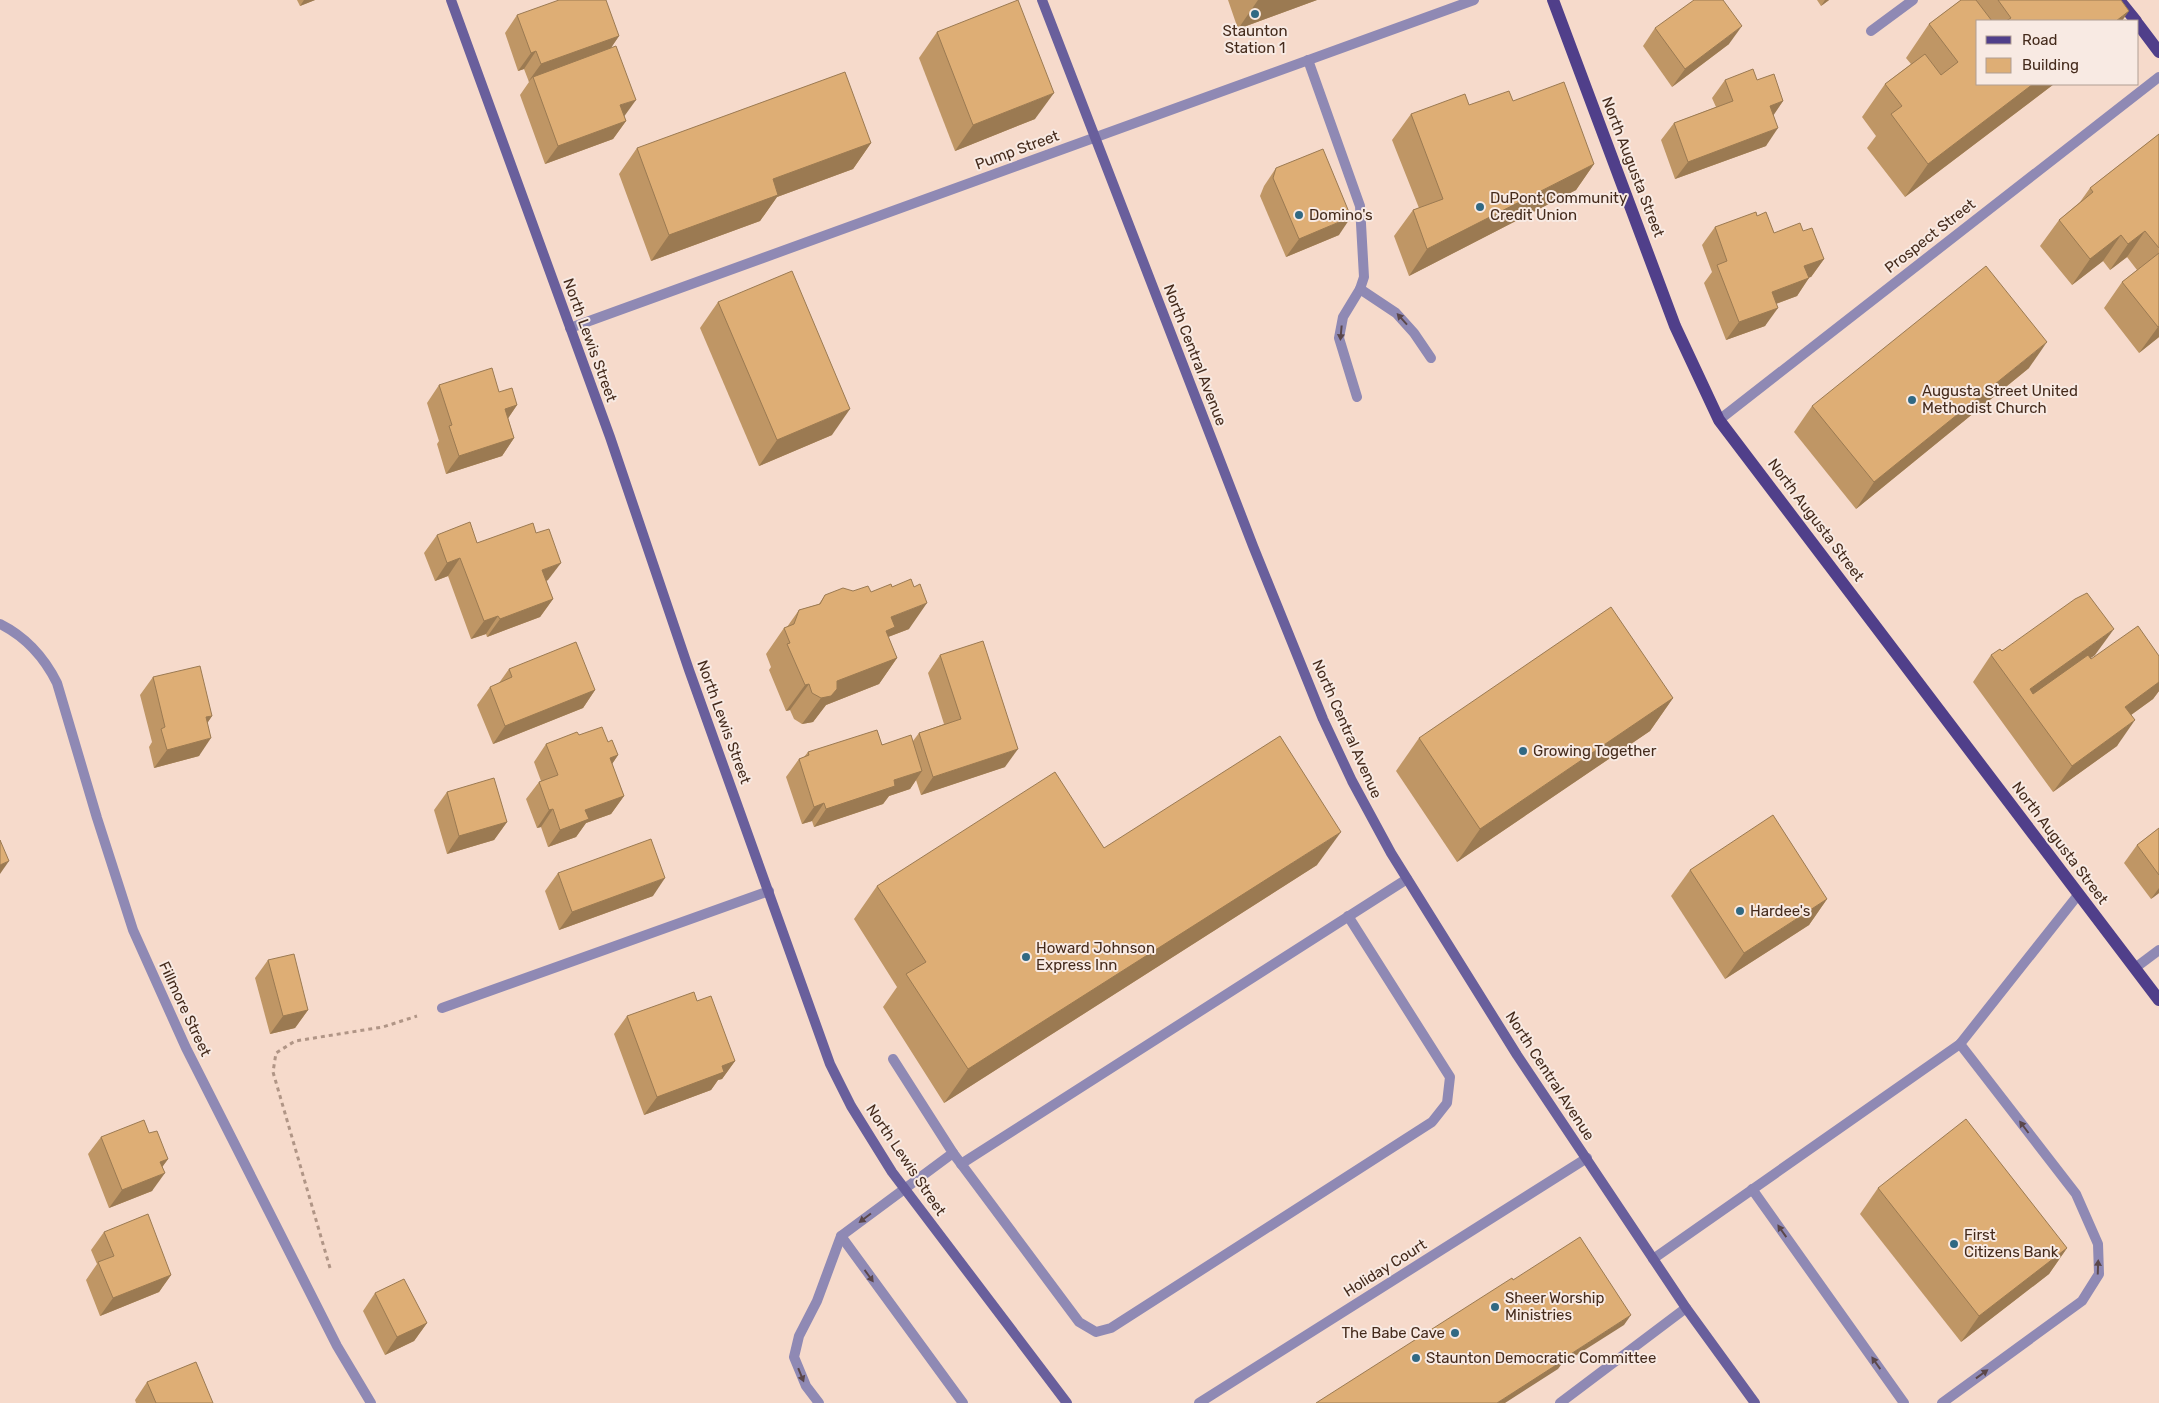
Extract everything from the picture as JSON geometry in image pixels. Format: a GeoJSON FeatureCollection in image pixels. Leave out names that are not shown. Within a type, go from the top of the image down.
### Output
{"type":"FeatureCollection","features":[{"type":"Feature","properties":{"kind":"main road","name":"North Augusta Street"},"geometry":{"type":"LineString","coordinates":[[1553,0],[1675,326],[1719,420],[2159,1000]]}},
{"type":"Feature","properties":{"kind":"main road"},"geometry":{"type":"LineString","coordinates":[[2120,0],[2135,20]]}},
{"type":"Feature","properties":{"kind":"main road"},"geometry":{"type":"LineString","coordinates":[[2139,26],[2159,52]]}},
{"type":"Feature","properties":{"kind":"street","name":"North Lewis Street"},"geometry":{"type":"LineString","coordinates":[[451,0],[610,437],[689,670],[830,1064],[867,1134],[904,1188],[1067,1403]]}},
{"type":"Feature","properties":{"kind":"street","name":"North Central Avenue"},"geometry":{"type":"LineString","coordinates":[[1042,0],[1250,537],[1323,719],[1374,823],[1518,1055],[1686,1308],[1755,1403]]}},
{"type":"Feature","properties":{"kind":"street","name":"Pump Street"},"geometry":{"type":"LineString","coordinates":[[570,328],[1474,0]]}},
{"type":"Feature","properties":{"kind":"street"},"geometry":{"type":"LineString","coordinates":[[1871,31],[1913,0]]}},
{"type":"Feature","properties":{"kind":"street"},"geometry":{"type":"LineString","coordinates":[[1308,60],[1360,206],[1364,277],[1360,289],[1343,317],[1339,338],[1357,397]]}},
{"type":"Feature","properties":{"kind":"street","name":"Prospect Street"},"geometry":{"type":"LineString","coordinates":[[1719,420],[2159,77]]}},
{"type":"Feature","properties":{"kind":"street"},"geometry":{"type":"LineString","coordinates":[[1360,289],[1396,313],[1414,333],[1431,358]]}},
{"type":"Feature","properties":{"kind":"street","name":"Fillmore Street"},"geometry":{"type":"LineString","coordinates":[[0,624],[18,634],[34,648],[51,670],[57,683],[96,818],[133,930],[186,1048],[337,1346],[371,1403]]}},
{"type":"Feature","properties":{"kind":"street"},"geometry":{"type":"LineString","coordinates":[[961,1164],[1407,879]]}},
{"type":"Feature","properties":{"kind":"street"},"geometry":{"type":"LineString","coordinates":[[442,1008],[769,891]]}},
{"type":"Feature","properties":{"kind":"street"},"geometry":{"type":"LineString","coordinates":[[1653,1259],[1960,1044],[2078,895]]}},
{"type":"Feature","properties":{"kind":"street"},"geometry":{"type":"LineString","coordinates":[[893,1059],[953,1153],[1079,1322],[1096,1332],[1111,1328],[1432,1122],[1447,1103],[1450,1077],[1348,916]]}},
{"type":"Feature","properties":{"kind":"street"},"geometry":{"type":"LineString","coordinates":[[2135,968],[2159,950]]}},
{"type":"Feature","properties":{"kind":"street"},"geometry":{"type":"LineString","coordinates":[[1942,1403],[2082,1301],[2099,1274],[2098,1244],[2076,1194],[1960,1044]]}},
{"type":"Feature","properties":{"kind":"street"},"geometry":{"type":"LineString","coordinates":[[819,1403],[806,1386],[794,1357],[799,1336],[817,1301],[841,1236],[953,1153]]}},
{"type":"Feature","properties":{"kind":"street","name":"Holiday Court"},"geometry":{"type":"LineString","coordinates":[[1199,1403],[1587,1158]]}},
{"type":"Feature","properties":{"kind":"street"},"geometry":{"type":"LineString","coordinates":[[1752,1189],[1904,1403]]}},
{"type":"Feature","properties":{"kind":"street"},"geometry":{"type":"LineString","coordinates":[[841,1236],[963,1403]]}},
{"type":"Feature","properties":{"kind":"street"},"geometry":{"type":"LineString","coordinates":[[1560,1403],[1686,1308]]}},
{"type":"Feature","properties":{"kind":"path"},"geometry":{"type":"LineString","coordinates":[[310,1290],[332,1274],[273,1072],[276,1052],[295,1041],[383,1027],[442,1008]]}},
{"type":"Feature","properties":{"kind":"building"},"geometry":{"type":"Polygon","coordinates":[[[559,0],[606,0],[619,36],[541,64],[536,51],[531,53],[517,15],[559,0]]]}},
{"type":"Feature","properties":{"kind":"building"},"geometry":{"type":"Polygon","coordinates":[[[1018,0],[1054,93],[973,125],[937,32],[1018,0]]]}},
{"type":"Feature","properties":{"kind":"building"},"geometry":{"type":"Polygon","coordinates":[[[1694,0],[1723,0],[1742,26],[1685,69],[1655,28],[1694,0]]]}},
{"type":"Feature","properties":{"kind":"building"},"geometry":{"type":"Polygon","coordinates":[[[1961,0],[1976,0],[1991,20],[1976,20],[1976,85],[2032,85],[1928,164],[1891,114],[1902,106],[1885,84],[1925,54],[1941,75],[1958,62],[1929,24],[1961,0]]]}},
{"type":"Feature","properties":{"kind":"building"},"geometry":{"type":"Polygon","coordinates":[[[1998,0],[2121,0],[2129,11],[2117,20],[2008,20],[2011,18],[1998,0]]]}},
{"type":"Feature","properties":{"kind":"building"},"geometry":{"type":"Polygon","coordinates":[[[616,46],[636,100],[620,105],[626,121],[558,146],[533,77],[616,46]]]}},
{"type":"Feature","properties":{"kind":"building"},"geometry":{"type":"Polygon","coordinates":[[[1753,69],[1757,80],[1774,74],[1783,101],[1770,106],[1778,128],[1688,162],[1674,123],[1733,101],[1725,80],[1753,69]]]}},
{"type":"Feature","properties":{"kind":"building"},"geometry":{"type":"Polygon","coordinates":[[[845,72],[871,143],[773,179],[778,195],[669,235],[637,148],[845,72]]]}},
{"type":"Feature","properties":{"kind":"building","name":"DuPont Community Credit Union"},"geometry":{"type":"Polygon","coordinates":[[[1564,82],[1594,164],[1427,249],[1413,210],[1443,199],[1411,114],[1465,94],[1469,105],[1509,91],[1513,101],[1564,82]]]}},
{"type":"Feature","properties":{"kind":"building"},"geometry":{"type":"Polygon","coordinates":[[[2159,134],[2159,248],[2145,231],[2128,244],[2121,235],[2090,259],[2059,220],[2093,192],[2090,188],[2159,134]]]}},
{"type":"Feature","properties":{"kind":"building"},"geometry":{"type":"Polygon","coordinates":[[[1323,149],[1351,217],[1299,239],[1273,178],[1276,168],[1323,149]]]}},
{"type":"Feature","properties":{"kind":"building"},"geometry":{"type":"Polygon","coordinates":[[[1756,212],[1757,216],[1766,212],[1774,233],[1800,223],[1803,231],[1812,228],[1824,259],[1804,266],[1809,278],[1772,292],[1778,308],[1739,322],[1717,265],[1727,261],[1715,227],[1756,212]]]}},
{"type":"Feature","properties":{"kind":"building"},"geometry":{"type":"Polygon","coordinates":[[[2159,253],[2159,326],[2158,327],[2122,282],[2159,253]]]}},
{"type":"Feature","properties":{"kind":"building","name":"Augusta Street United Methodist Church"},"geometry":{"type":"Polygon","coordinates":[[[1986,266],[2047,342],[1874,482],[1812,406],[1986,266]]]}},
{"type":"Feature","properties":{"kind":"building"},"geometry":{"type":"Polygon","coordinates":[[[792,271],[850,409],[777,440],[718,302],[792,271]]]}},
{"type":"Feature","properties":{"kind":"building"},"geometry":{"type":"Polygon","coordinates":[[[492,368],[499,392],[512,388],[517,405],[505,409],[514,438],[459,456],[449,426],[452,425],[439,385],[492,368]]]}},
{"type":"Feature","properties":{"kind":"building"},"geometry":{"type":"Polygon","coordinates":[[[470,522],[477,543],[533,523],[536,533],[549,529],[561,563],[542,570],[553,599],[500,619],[498,616],[484,621],[460,558],[447,563],[437,535],[470,522]]]}},
{"type":"Feature","properties":{"kind":"building"},"geometry":{"type":"Polygon","coordinates":[[[911,579],[914,587],[920,584],[927,603],[891,617],[895,627],[886,631],[897,658],[837,681],[837,689],[831,696],[821,698],[812,693],[809,684],[805,685],[787,644],[790,643],[784,628],[794,624],[799,610],[820,604],[825,595],[843,588],[853,591],[868,586],[871,592],[891,584],[892,587],[911,579]]]}},
{"type":"Feature","properties":{"kind":"building"},"geometry":{"type":"Polygon","coordinates":[[[2087,593],[2114,629],[2030,689],[2033,694],[2088,655],[2091,659],[2138,626],[2159,656],[2159,682],[2125,707],[2135,720],[2072,766],[1991,655],[2000,649],[2002,651],[2075,599],[2087,593]]]}},
{"type":"Feature","properties":{"kind":"building","name":"Growing Together"},"geometry":{"type":"Polygon","coordinates":[[[1611,607],[1673,698],[1480,829],[1419,738],[1611,607]]]}},
{"type":"Feature","properties":{"kind":"building"},"geometry":{"type":"Polygon","coordinates":[[[983,641],[1018,749],[933,777],[919,733],[961,719],[940,655],[983,641]]]}},
{"type":"Feature","properties":{"kind":"building"},"geometry":{"type":"Polygon","coordinates":[[[576,642],[595,690],[505,726],[490,687],[512,677],[509,669],[576,642]]]}},
{"type":"Feature","properties":{"kind":"building"},"geometry":{"type":"Polygon","coordinates":[[[200,666],[212,716],[206,717],[211,738],[167,750],[161,729],[165,727],[153,677],[200,666]]]}},
{"type":"Feature","properties":{"kind":"building"},"geometry":{"type":"Polygon","coordinates":[[[602,727],[608,742],[612,740],[618,755],[610,758],[624,796],[585,810],[589,819],[560,830],[553,809],[549,810],[539,782],[558,775],[546,744],[577,732],[579,735],[602,727]]]}},
{"type":"Feature","properties":{"kind":"building"},"geometry":{"type":"Polygon","coordinates":[[[877,730],[882,745],[911,735],[922,771],[894,780],[895,786],[826,809],[824,803],[814,807],[799,759],[809,755],[808,752],[877,730]]]}},
{"type":"Feature","properties":{"kind":"building","name":"Howard Johnson Express Inn"},"geometry":{"type":"Polygon","coordinates":[[[1280,736],[1341,832],[968,1069],[906,974],[926,962],[877,886],[1055,772],[1104,848],[1280,736]]]}},
{"type":"Feature","properties":{"kind":"building"},"geometry":{"type":"Polygon","coordinates":[[[494,778],[507,822],[459,836],[447,792],[494,778]]]}},
{"type":"Feature","properties":{"kind":"building","name":"Hardee's"},"geometry":{"type":"Polygon","coordinates":[[[1773,815],[1827,899],[1744,953],[1690,870],[1773,815]]]}},
{"type":"Feature","properties":{"kind":"building"},"geometry":{"type":"Polygon","coordinates":[[[2159,828],[2159,875],[2137,845],[2159,828]]]}},
{"type":"Feature","properties":{"kind":"building"},"geometry":{"type":"Polygon","coordinates":[[[651,839],[665,878],[572,912],[558,873],[651,839]]]}},
{"type":"Feature","properties":{"kind":"building"},"geometry":{"type":"Polygon","coordinates":[[[0,840],[9,861],[0,865],[0,840]]]}},
{"type":"Feature","properties":{"kind":"building"},"geometry":{"type":"Polygon","coordinates":[[[294,954],[308,1010],[283,1016],[268,960],[294,954]]]}},
{"type":"Feature","properties":{"kind":"building"},"geometry":{"type":"Polygon","coordinates":[[[694,992],[697,1001],[711,996],[735,1061],[722,1066],[724,1072],[657,1097],[627,1016],[694,992]]]}},
{"type":"Feature","properties":{"kind":"building","name":"First Citizens Bank"},"geometry":{"type":"Polygon","coordinates":[[[1966,1119],[2067,1248],[1979,1316],[1878,1188],[1966,1119]]]}},
{"type":"Feature","properties":{"kind":"building"},"geometry":{"type":"Polygon","coordinates":[[[144,1120],[149,1133],[157,1131],[168,1159],[160,1162],[165,1173],[122,1190],[101,1137],[144,1120]]]}},
{"type":"Feature","properties":{"kind":"building"},"geometry":{"type":"Polygon","coordinates":[[[148,1214],[171,1275],[113,1298],[98,1262],[114,1256],[104,1232],[148,1214]]]}},
{"type":"Feature","properties":{"kind":"building"},"geometry":{"type":"Polygon","coordinates":[[[1580,1237],[1631,1315],[1497,1403],[1316,1403],[1512,1278],[1513,1280],[1580,1237]]]}},
{"type":"Feature","properties":{"kind":"building"},"geometry":{"type":"Polygon","coordinates":[[[404,1279],[427,1323],[397,1337],[375,1293],[404,1279]]]}},
{"type":"Feature","properties":{"kind":"building"},"geometry":{"type":"Polygon","coordinates":[[[196,1362],[213,1403],[156,1403],[147,1382],[196,1362]]]}},
{"type":"Feature","properties":{"kind":"place","name":"Staunton Station 1"},"geometry":{"type":"Point","coordinates":[1255,14]}},
{"type":"Feature","properties":{"kind":"place","name":"DuPont Community Credit Union"},"geometry":{"type":"Point","coordinates":[1480,207]}},
{"type":"Feature","properties":{"kind":"place","name":"Domino's"},"geometry":{"type":"Point","coordinates":[1299,215]}},
{"type":"Feature","properties":{"kind":"place","name":"Augusta Street United Methodist Church"},"geometry":{"type":"Point","coordinates":[1912,400]}},
{"type":"Feature","properties":{"kind":"place","name":"Growing Together"},"geometry":{"type":"Point","coordinates":[1523,751]}},
{"type":"Feature","properties":{"kind":"place","name":"Hardee's"},"geometry":{"type":"Point","coordinates":[1740,911]}},
{"type":"Feature","properties":{"kind":"place","name":"Howard Johnson Express Inn"},"geometry":{"type":"Point","coordinates":[1026,957]}},
{"type":"Feature","properties":{"kind":"place","name":"First Citizens Bank"},"geometry":{"type":"Point","coordinates":[1954,1244]}},
{"type":"Feature","properties":{"kind":"place","name":"Sheer Worship Ministries"},"geometry":{"type":"Point","coordinates":[1495,1307]}},
{"type":"Feature","properties":{"kind":"place","name":"The Babe Cave"},"geometry":{"type":"Point","coordinates":[1455,1333]}},
{"type":"Feature","properties":{"kind":"place","name":"Staunton Democratic Committee"},"geometry":{"type":"Point","coordinates":[1416,1358]}}]}
